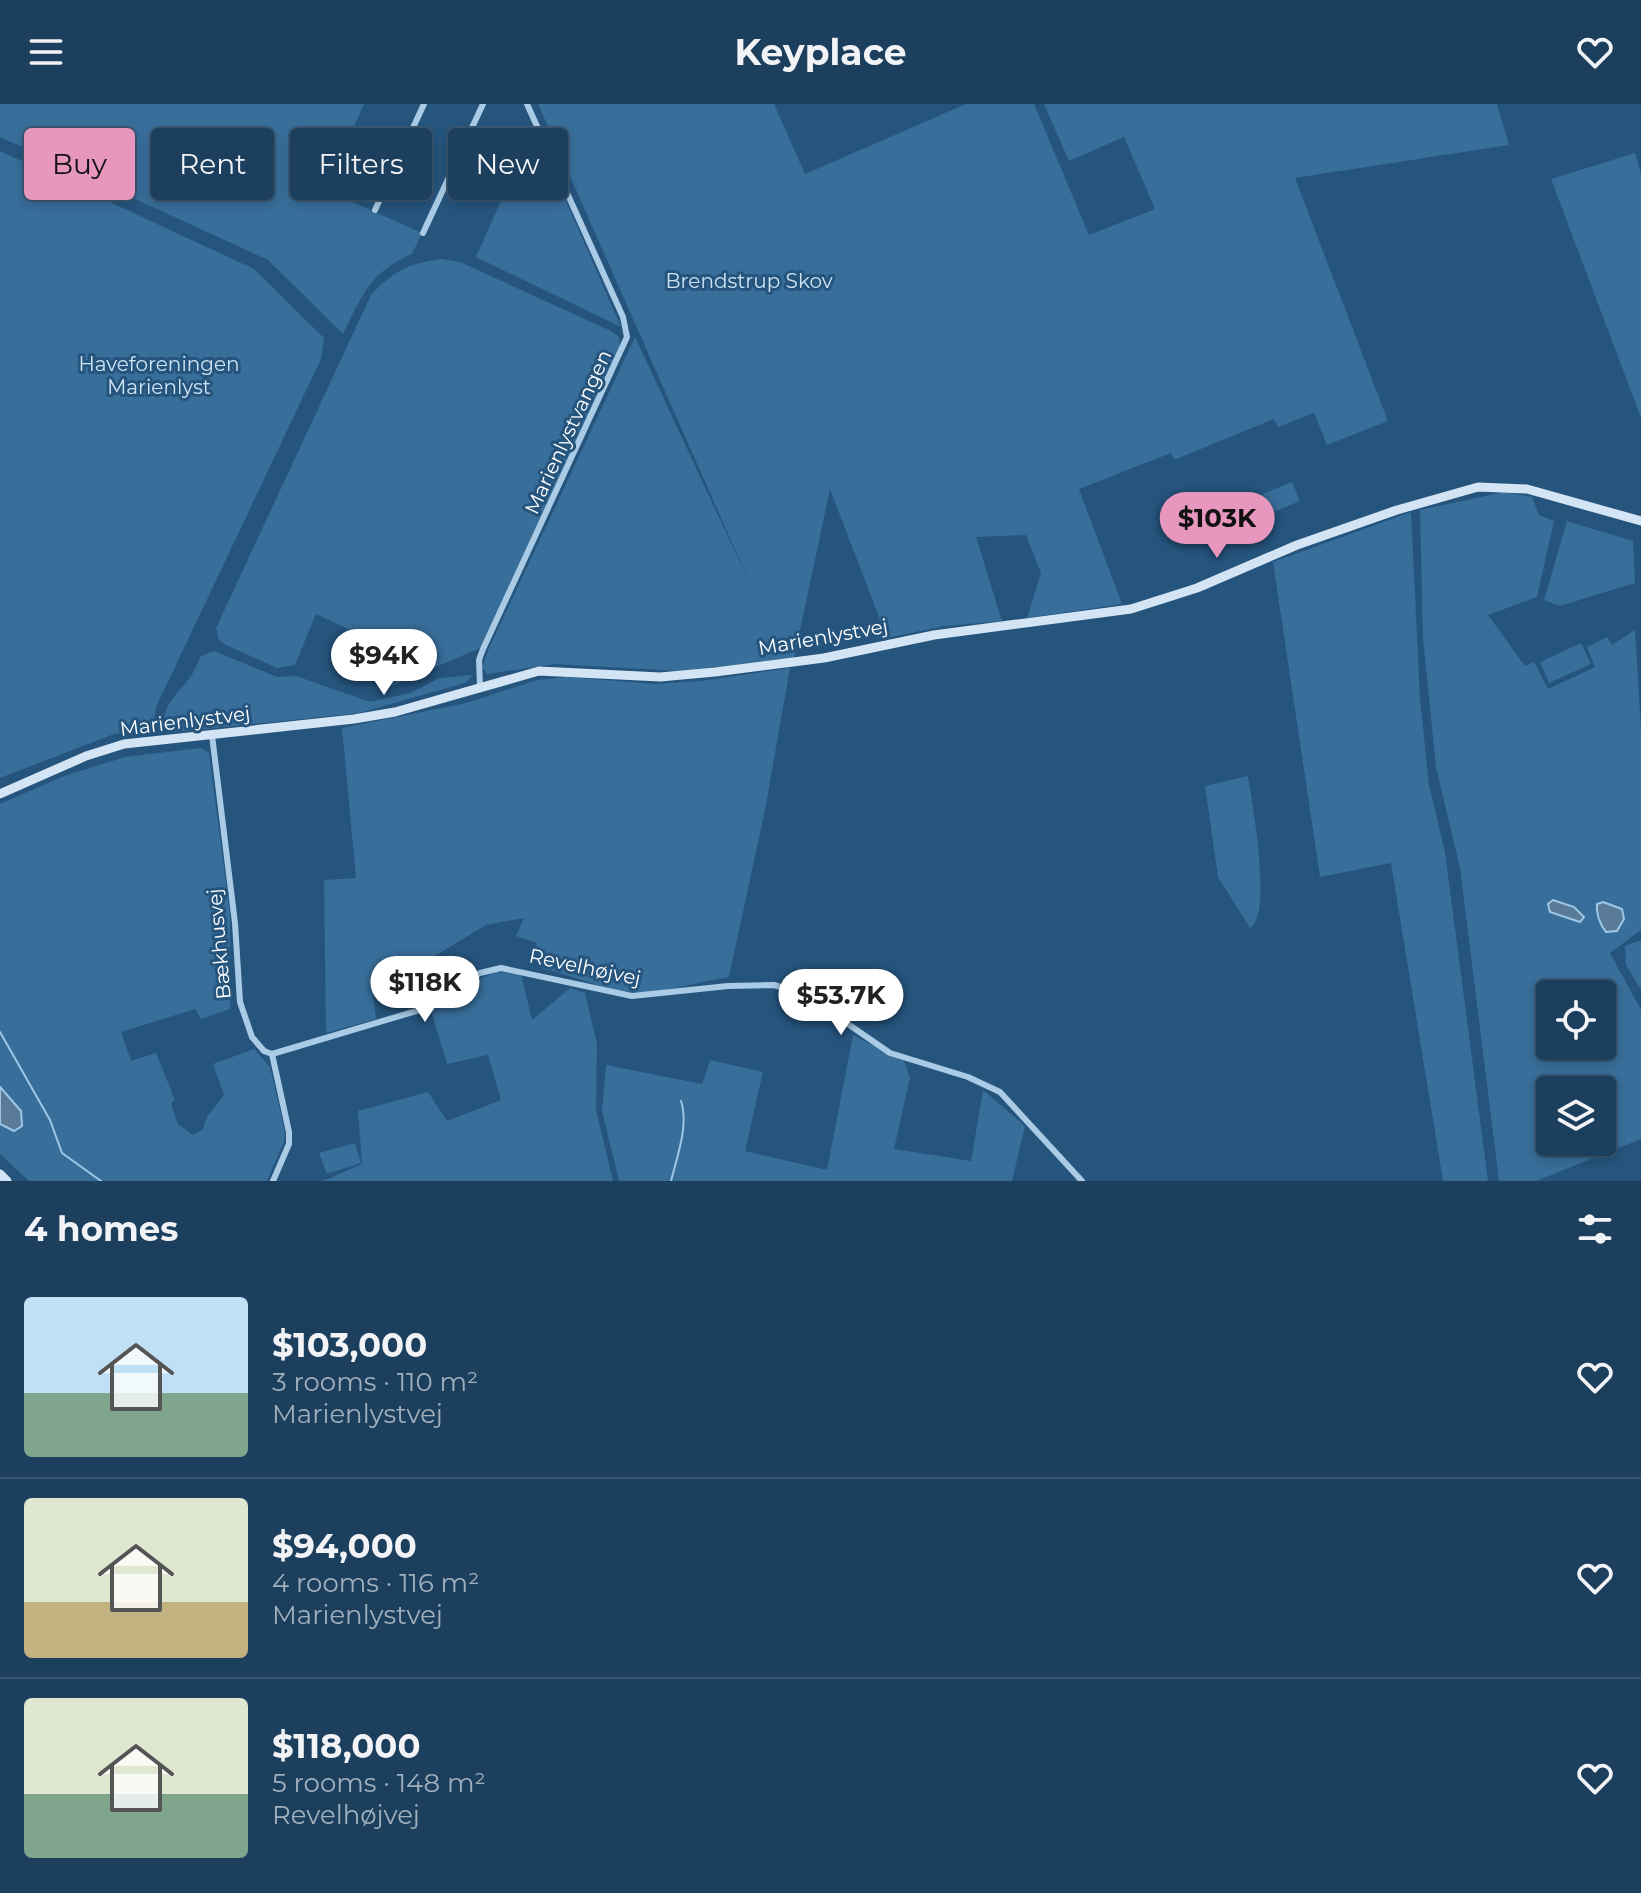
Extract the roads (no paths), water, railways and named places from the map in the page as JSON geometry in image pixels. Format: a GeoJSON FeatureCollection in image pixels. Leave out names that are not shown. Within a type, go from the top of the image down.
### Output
{"type":"FeatureCollection","features":[{"type":"Feature","properties":{"kind":"street"},"geometry":{"type":"LineString","coordinates":[[375,210],[424,104]]}},
{"type":"Feature","properties":{"kind":"street"},"geometry":{"type":"LineString","coordinates":[[423,233],[483,104]]}},
{"type":"Feature","properties":{"kind":"street","name":"Marienlystvangen"},"geometry":{"type":"LineString","coordinates":[[480,686],[479,660],[483,649],[627,337],[623,317],[527,104]]}},
{"type":"Feature","properties":{"kind":"street","name":"Marienlystvej"},"geometry":{"type":"LineString","coordinates":[[0,794],[105,750],[143,741],[395,712],[539,671],[660,677],[715,672],[824,658],[934,635],[1131,609],[1197,588],[1368,520],[1478,487],[1527,489],[1641,521]]}},
{"type":"Feature","properties":{"kind":"street","name":"Bækhusvej"},"geometry":{"type":"LineString","coordinates":[[212,735],[235,923],[240,1002],[252,1037],[264,1051],[272,1054],[289,1132],[289,1144],[273,1181]]}},
{"type":"Feature","properties":{"kind":"street","name":"Revelhøjvej"},"geometry":{"type":"LineString","coordinates":[[272,1054],[423,1009],[480,973],[501,968],[632,996],[728,986],[774,985],[819,1004],[890,1053],[968,1077],[1000,1092],[1082,1181]]}},
{"type":"Feature","properties":{"kind":"street"},"geometry":{"type":"LineString","coordinates":[[0,1174],[7,1181]]}},
{"type":"Feature","properties":{"kind":"waterway"},"geometry":{"type":"LineString","coordinates":[[0,1032],[50,1120],[62,1153],[101,1181]]}},
{"type":"Feature","properties":{"kind":"waterway"},"geometry":{"type":"LineString","coordinates":[[671,1181],[683,1131],[681,1101]]}},
{"type":"Feature","properties":{"kind":"park label","name":"Brendstrup Skov"},"geometry":{"type":"Point","coordinates":[749,281]}},
{"type":"Feature","properties":{"kind":"park label","name":"Haveforeningen Marienlyst"},"geometry":{"type":"Point","coordinates":[159,376]}}]}
